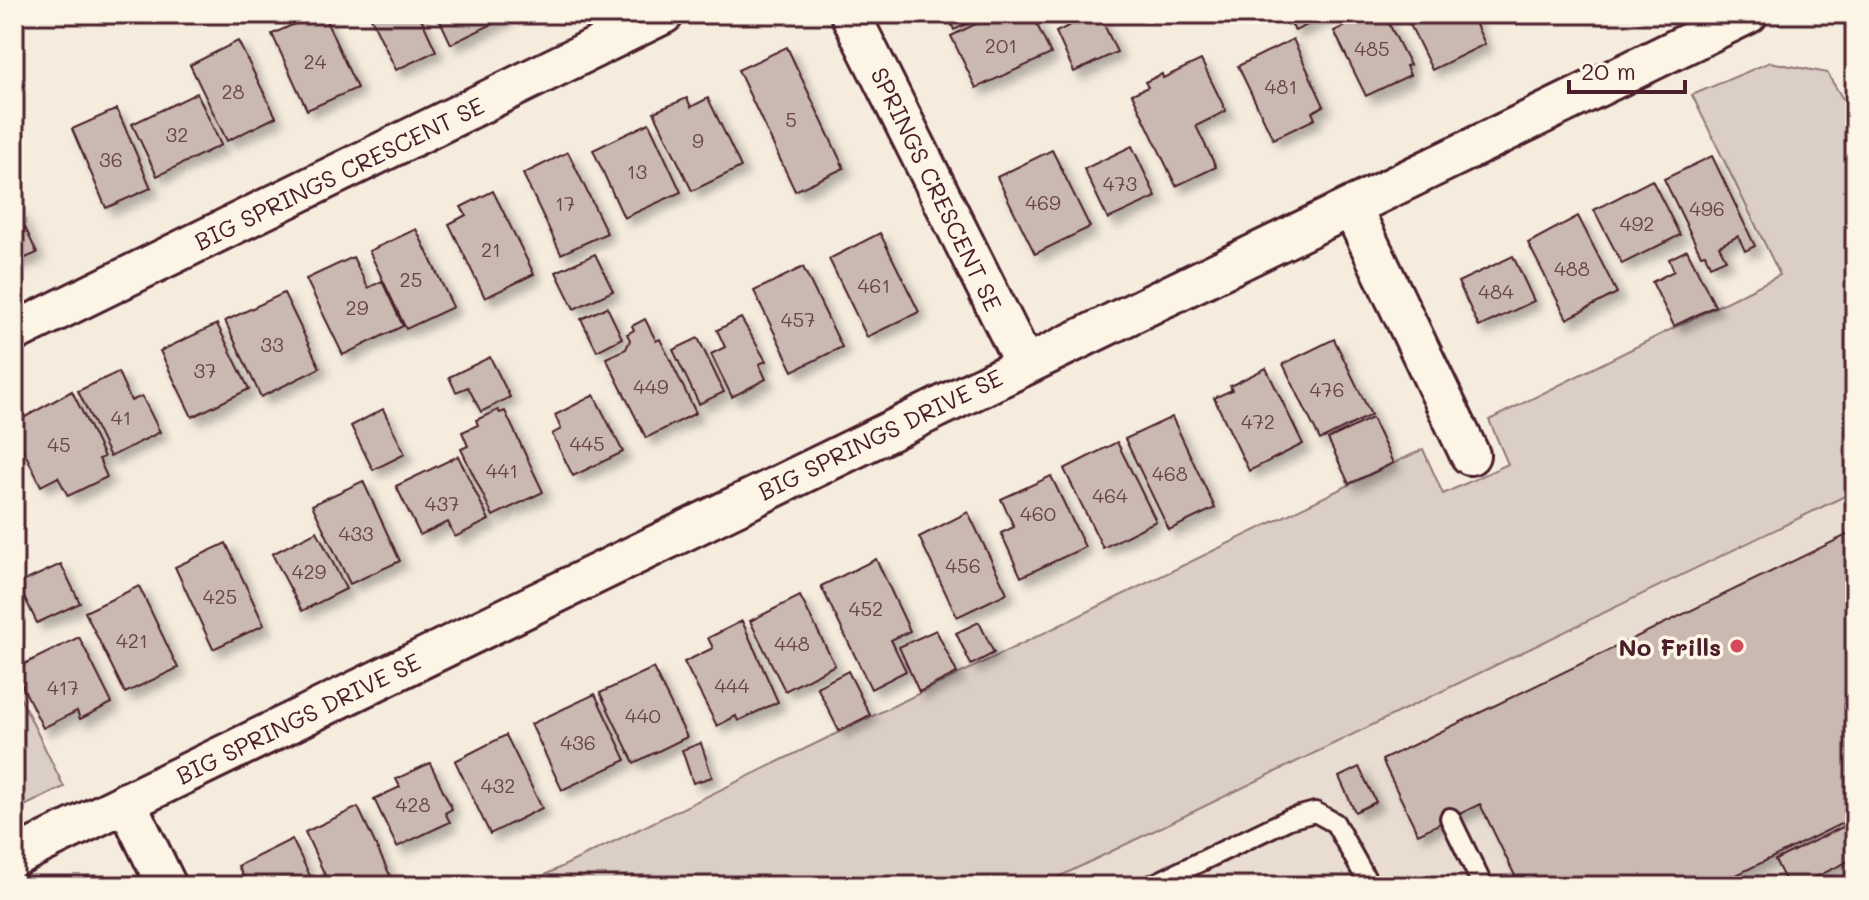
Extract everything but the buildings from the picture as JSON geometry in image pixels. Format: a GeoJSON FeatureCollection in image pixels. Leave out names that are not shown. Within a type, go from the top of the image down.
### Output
{"type":"FeatureCollection","features":[{"type":"Feature","properties":{"kind":"street","name":"BIG SPRINGS CRESCENT SE"},"geometry":{"type":"LineString","coordinates":[[14,332],[664,14]]}},
{"type":"Feature","properties":{"kind":"street","name":"SPRINGS CRESCENT SE"},"geometry":{"type":"LineString","coordinates":[[850,14],[1024,363]]}},
{"type":"Feature","properties":{"kind":"street","name":"BIG SPRINGS DRIVE SE"},"geometry":{"type":"LineString","coordinates":[[14,857],[1024,363],[1352,208],[1748,14]]}},
{"type":"Feature","properties":{"kind":"street"},"geometry":{"type":"LineString","coordinates":[[1352,208],[1470,455]]}},
{"type":"Feature","properties":{"kind":"street"},"geometry":{"type":"LineString","coordinates":[[126,802],[167,886]]}},
{"type":"Feature","properties":{"kind":"lane"},"geometry":{"type":"LineString","coordinates":[[1150,886],[1289,819],[1315,812],[1335,823],[1370,886]]}},
{"type":"Feature","properties":{"kind":"lane"},"geometry":{"type":"LineString","coordinates":[[1450,818],[1483,886]]}},
{"type":"Feature","properties":{"kind":"shaded area"},"geometry":{"type":"Polygon","coordinates":[[[1770,62],[1827,73],[1855,119],[1855,491],[1040,886],[522,886],[1423,449],[1443,494],[1508,464],[1489,420],[1780,275],[1692,95],[1770,62]]]}},
{"type":"Feature","properties":{"kind":"shaded area","name":"No Frills"},"geometry":{"type":"Polygon","coordinates":[[[1855,491],[1855,886],[1040,886],[1855,491]]]}},
{"type":"Feature","properties":{"kind":"shaded area"},"geometry":{"type":"Polygon","coordinates":[[[14,685],[64,787],[14,811],[14,685]]]}},
{"type":"Feature","properties":{"kind":"place","name":"No Frills"},"geometry":{"type":"Point","coordinates":[1737,646]}}]}
